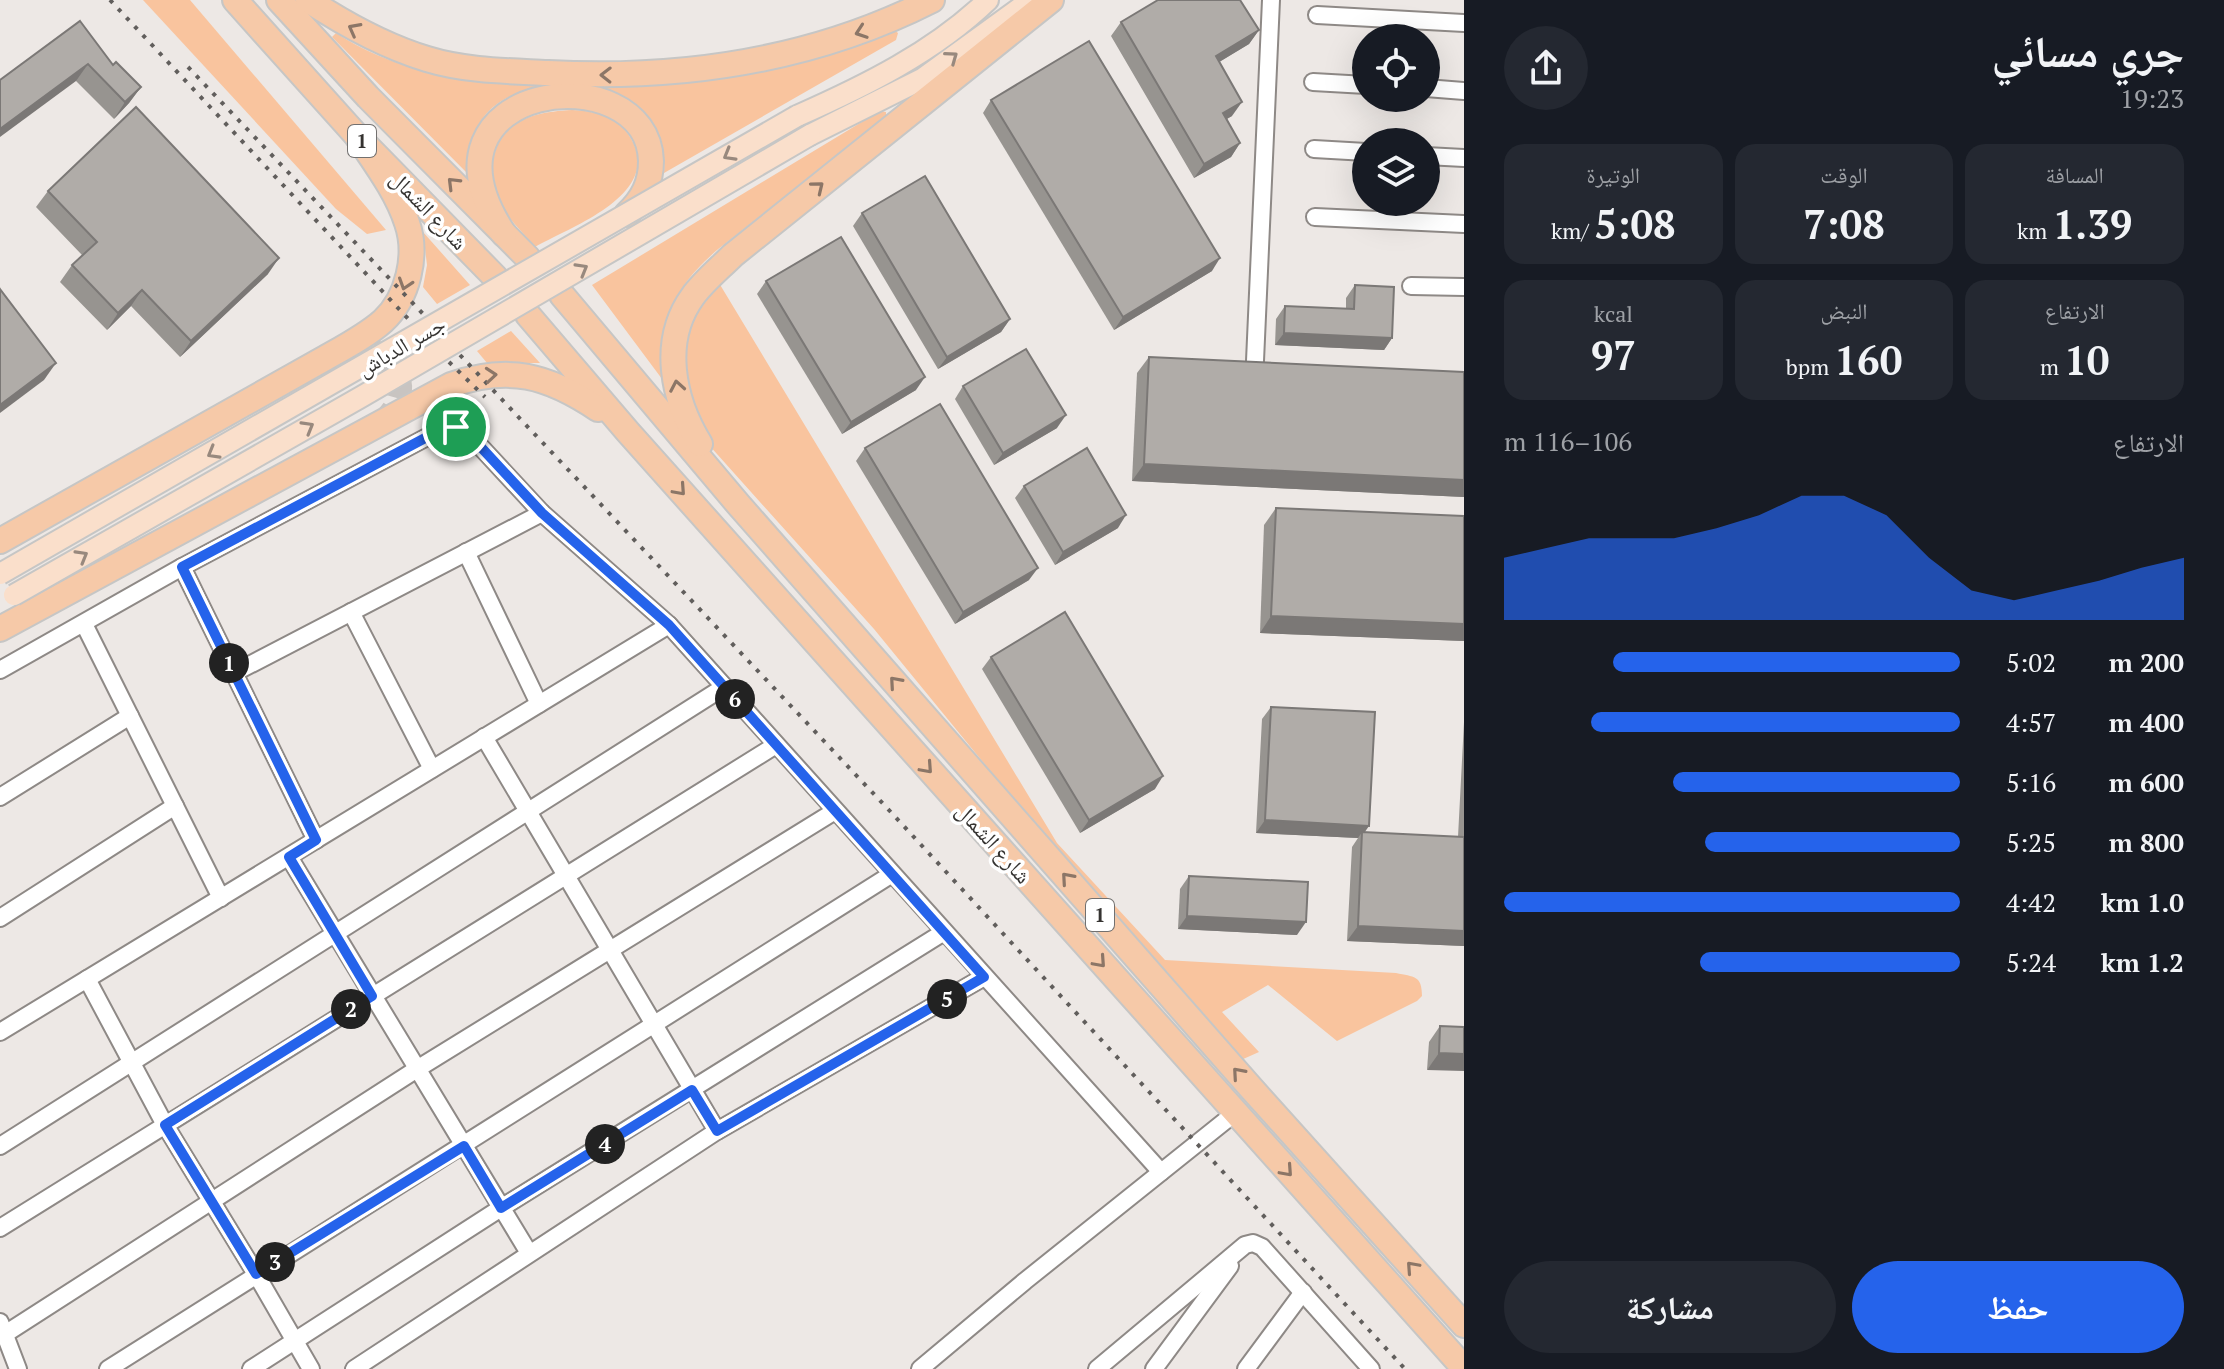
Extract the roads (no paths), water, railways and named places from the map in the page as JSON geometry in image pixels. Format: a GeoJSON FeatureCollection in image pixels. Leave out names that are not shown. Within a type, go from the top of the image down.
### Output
{"type":"FeatureCollection","features":[{"type":"Feature","properties":{"kind":"highway","name":"شارع الشمال"},"geometry":{"type":"LineString","coordinates":[[235,0],[357,136],[495,277]]}},
{"type":"Feature","properties":{"kind":"highway","name":"شارع الشمال"},"geometry":{"type":"LineString","coordinates":[[279,0],[368,97],[528,258]]}},
{"type":"Feature","properties":{"kind":"highway"},"geometry":{"type":"LineString","coordinates":[[308,0],[374,40],[429,60],[487,69],[629,76],[726,67],[774,58],[867,30],[932,0]]}},
{"type":"Feature","properties":{"kind":"highway"},"geometry":{"type":"LineString","coordinates":[[738,504],[693,432],[678,395],[674,349],[680,322],[695,292],[733,255],[1051,0]]}},
{"type":"Feature","properties":{"kind":"highway"},"geometry":{"type":"LineString","coordinates":[[504,234],[488,205],[480,176],[481,151],[493,126],[513,108],[538,99],[588,99],[627,111],[646,138],[651,157],[646,190],[627,214]]}},
{"type":"Feature","properties":{"kind":"highway"},"geometry":{"type":"LineString","coordinates":[[0,541],[320,361],[367,333],[392,312],[409,273],[409,231],[391,189],[357,136]]}},
{"type":"Feature","properties":{"kind":"highway","name":"شارع الشمال"},"geometry":{"type":"LineString","coordinates":[[562,295],[738,504],[1241,1077],[1464,1325]]}},
{"type":"Feature","properties":{"kind":"highway","name":"شارع الشمال"},"geometry":{"type":"LineString","coordinates":[[528,315],[628,432],[1464,1368]]}},
{"type":"Feature","properties":{"kind":"highway"},"geometry":{"type":"LineString","coordinates":[[0,629],[435,393],[467,379],[501,374],[543,380],[578,396],[628,432]]}},
{"type":"Feature","properties":{"kind":"main road","name":"جسر الدباش"},"geometry":{"type":"LineString","coordinates":[[0,574],[797,116],[864,86],[906,62],[988,0]]}},
{"type":"Feature","properties":{"kind":"main road","name":"جسر الدباش"},"geometry":{"type":"LineString","coordinates":[[7,598],[361,397],[810,135],[922,79],[1031,0]]}},
{"type":"Feature","properties":{"kind":"street"},"geometry":{"type":"LineString","coordinates":[[1255,361],[1271,0]]}},
{"type":"Feature","properties":{"kind":"street"},"geometry":{"type":"LineString","coordinates":[[1317,15],[1464,23]]}},
{"type":"Feature","properties":{"kind":"street"},"geometry":{"type":"LineString","coordinates":[[1313,82],[1352,84]]}},
{"type":"Feature","properties":{"kind":"street"},"geometry":{"type":"LineString","coordinates":[[1440,89],[1464,91]]}},
{"type":"Feature","properties":{"kind":"street"},"geometry":{"type":"LineString","coordinates":[[1314,149],[1352,151]]}},
{"type":"Feature","properties":{"kind":"street"},"geometry":{"type":"LineString","coordinates":[[1440,157],[1464,158]]}},
{"type":"Feature","properties":{"kind":"street"},"geometry":{"type":"LineString","coordinates":[[1315,217],[1464,224]]}},
{"type":"Feature","properties":{"kind":"street"},"geometry":{"type":"LineString","coordinates":[[1411,286],[1464,287]]}},
{"type":"Feature","properties":{"kind":"street"},"geometry":{"type":"LineString","coordinates":[[0,670],[182,567],[444,428],[465,430],[542,513],[669,625],[1161,1172]]}},
{"type":"Feature","properties":{"kind":"street"},"geometry":{"type":"LineString","coordinates":[[234,673],[542,513]]}},
{"type":"Feature","properties":{"kind":"street"},"geometry":{"type":"LineString","coordinates":[[466,552],[539,704]]}},
{"type":"Feature","properties":{"kind":"street"},"geometry":{"type":"LineString","coordinates":[[182,567],[316,840]]}},
{"type":"Feature","properties":{"kind":"street"},"geometry":{"type":"LineString","coordinates":[[351,612],[432,769]]}},
{"type":"Feature","properties":{"kind":"street"},"geometry":{"type":"LineString","coordinates":[[84,624],[221,898]]}},
{"type":"Feature","properties":{"kind":"street"},"geometry":{"type":"LineString","coordinates":[[0,1032],[669,625]]}},
{"type":"Feature","properties":{"kind":"street"},"geometry":{"type":"LineString","coordinates":[[0,1146],[724,687]]}},
{"type":"Feature","properties":{"kind":"street"},"geometry":{"type":"LineString","coordinates":[[0,797],[130,716]]}},
{"type":"Feature","properties":{"kind":"street"},"geometry":{"type":"LineString","coordinates":[[484,737],[717,1131]]}},
{"type":"Feature","properties":{"kind":"street"},"geometry":{"type":"LineString","coordinates":[[0,1228],[776,745]]}},
{"type":"Feature","properties":{"kind":"street"},"geometry":{"type":"LineString","coordinates":[[0,918],[175,806]]}},
{"type":"Feature","properties":{"kind":"street"},"geometry":{"type":"LineString","coordinates":[[18,1369],[2,1328],[211,1202],[417,1069],[835,811]]}},
{"type":"Feature","properties":{"kind":"street"},"geometry":{"type":"LineString","coordinates":[[289,857],[529,1253]]}},
{"type":"Feature","properties":{"kind":"street"},"geometry":{"type":"LineString","coordinates":[[108,1369],[892,874]]}},
{"type":"Feature","properties":{"kind":"street"},"geometry":{"type":"LineString","coordinates":[[251,1369],[501,1208],[944,932]]}},
{"type":"Feature","properties":{"kind":"street"},"geometry":{"type":"LineString","coordinates":[[354,1369],[717,1131],[984,977]]}},
{"type":"Feature","properties":{"kind":"street"},"geometry":{"type":"LineString","coordinates":[[87,979],[165,1125],[311,1369]]}},
{"type":"Feature","properties":{"kind":"street"},"geometry":{"type":"LineString","coordinates":[[920,1369],[1235,1113]]}},
{"type":"Feature","properties":{"kind":"street"},"geometry":{"type":"LineString","coordinates":[[1097,1369],[1245,1245],[1253,1243],[1262,1247],[1303,1292],[1360,1365]]}},
{"type":"Feature","properties":{"kind":"street"},"geometry":{"type":"LineString","coordinates":[[1154,1369],[1245,1245]]}},
{"type":"Feature","properties":{"kind":"street"},"geometry":{"type":"LineString","coordinates":[[1246,1369],[1303,1292]]}},
{"type":"Feature","properties":{"kind":"tunnel"},"geometry":{"type":"LineString","coordinates":[[337,351],[356,348],[373,351],[386,358],[395,370],[400,383],[399,397],[392,411],[379,424]]}},
{"type":"Feature","properties":{"kind":"railway"},"geometry":{"type":"LineString","coordinates":[[110,0],[413,324]]}},
{"type":"Feature","properties":{"kind":"railway"},"geometry":{"type":"LineString","coordinates":[[188,67],[426,317]]}},
{"type":"Feature","properties":{"kind":"railway"},"geometry":{"type":"LineString","coordinates":[[460,355],[888,809],[1405,1369]]}},
{"type":"Feature","properties":{"kind":"railway"},"geometry":{"type":"LineString","coordinates":[[449,362],[485,397]]}}]}
